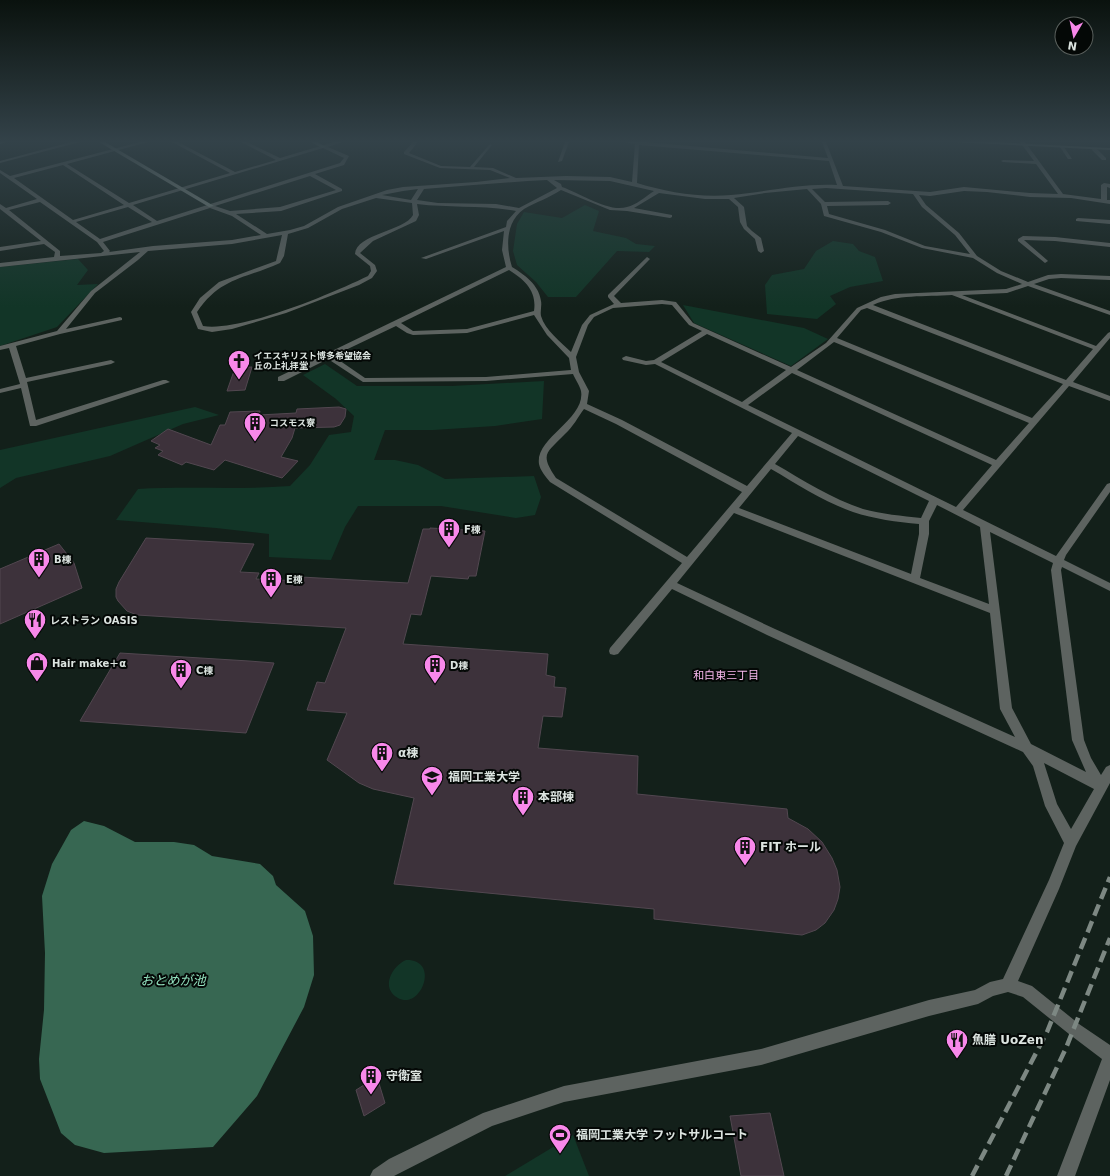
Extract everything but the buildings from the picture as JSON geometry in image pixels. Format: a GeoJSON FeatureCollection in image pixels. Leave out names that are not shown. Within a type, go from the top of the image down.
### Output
{"type":"FeatureCollection","features":[{"type":"Feature","properties":{"kind":"street"},"geometry":{"type":"LineString","coordinates":[[36,197],[99,241],[108,250],[102,255]]}},
{"type":"Feature","properties":{"kind":"street"},"geometry":{"type":"LineString","coordinates":[[116,197],[157,223]]}},
{"type":"Feature","properties":{"kind":"street"},"geometry":{"type":"LineString","coordinates":[[72,222],[156,197]]}},
{"type":"Feature","properties":{"kind":"street"},"geometry":{"type":"LineString","coordinates":[[195,197],[211,206],[230,213],[262,232],[266,236]]}},
{"type":"Feature","properties":{"kind":"street"},"geometry":{"type":"LineString","coordinates":[[99,241],[240,197]]}},
{"type":"Feature","properties":{"kind":"street"},"geometry":{"type":"LineString","coordinates":[[230,213],[281,209],[319,197]]}},
{"type":"Feature","properties":{"kind":"street"},"geometry":{"type":"LineString","coordinates":[[0,265],[56,258],[121,253],[146,249],[232,242],[286,233],[306,227],[340,208],[372,197]]}},
{"type":"Feature","properties":{"kind":"street"},"geometry":{"type":"LineString","coordinates":[[380,197],[448,206],[496,206],[519,210]]}},
{"type":"Feature","properties":{"kind":"street"},"geometry":{"type":"LineString","coordinates":[[286,233],[281,247],[281,257],[278,262],[220,283],[211,288],[194,312],[200,328],[210,330],[265,318],[320,299],[370,277],[374,271],[373,266],[357,253],[360,248],[376,235],[410,223],[415,219],[416,215],[414,202],[417,197]]}},
{"type":"Feature","properties":{"kind":"street"},"geometry":{"type":"LineString","coordinates":[[543,197],[519,210],[509,220],[504,252],[509,268],[520,274],[536,290],[538,302],[537,315],[557,343],[572,357]]}},
{"type":"Feature","properties":{"kind":"street"},"geometry":{"type":"LineString","coordinates":[[583,197],[602,207],[627,209],[670,216]]}},
{"type":"Feature","properties":{"kind":"street"},"geometry":{"type":"LineString","coordinates":[[627,209],[648,197]]}},
{"type":"Feature","properties":{"kind":"street"},"geometry":{"type":"LineString","coordinates":[[704,197],[730,197],[741,207],[742,221],[745,229],[751,235],[758,238],[761,251]]}},
{"type":"Feature","properties":{"kind":"street"},"geometry":{"type":"LineString","coordinates":[[817,197],[824,204],[825,213],[832,217],[883,232],[916,245],[975,257]]}},
{"type":"Feature","properties":{"kind":"street"},"geometry":{"type":"LineString","coordinates":[[918,197],[924,206],[957,234],[975,257],[999,272],[1028,284],[1110,312]]}},
{"type":"Feature","properties":{"kind":"street"},"geometry":{"type":"LineString","coordinates":[[1069,197],[1110,202]]}},
{"type":"Feature","properties":{"kind":"street"},"geometry":{"type":"LineString","coordinates":[[1104,197],[1104,201]]}},
{"type":"Feature","properties":{"kind":"street"},"geometry":{"type":"LineString","coordinates":[[2,208],[41,200]]}},
{"type":"Feature","properties":{"kind":"street"},"geometry":{"type":"LineString","coordinates":[[824,204],[888,203]]}},
{"type":"Feature","properties":{"kind":"street"},"geometry":{"type":"LineString","coordinates":[[2,208],[58,252],[56,258]]}},
{"type":"Feature","properties":{"kind":"street"},"geometry":{"type":"LineString","coordinates":[[1078,220],[1110,222]]}},
{"type":"Feature","properties":{"kind":"street"},"geometry":{"type":"LineString","coordinates":[[424,258],[507,228]]}},
{"type":"Feature","properties":{"kind":"street"},"geometry":{"type":"LineString","coordinates":[[1045,261],[1020,240],[1023,238],[1055,239],[1110,245]]}},
{"type":"Feature","properties":{"kind":"street"},"geometry":{"type":"LineString","coordinates":[[0,249],[46,242]]}},
{"type":"Feature","properties":{"kind":"street"},"geometry":{"type":"LineString","coordinates":[[59,332],[93,292],[136,259],[146,249]]}},
{"type":"Feature","properties":{"kind":"street"},"geometry":{"type":"LineString","coordinates":[[619,305],[610,296],[646,259]]}},
{"type":"Feature","properties":{"kind":"street"},"geometry":{"type":"LineString","coordinates":[[281,379],[509,268]]}},
{"type":"Feature","properties":{"kind":"street"},"geometry":{"type":"LineString","coordinates":[[743,405],[833,339],[851,316],[859,309],[883,298],[895,296],[1007,290],[1048,277],[1061,276],[1110,278]]}},
{"type":"Feature","properties":{"kind":"street"},"geometry":{"type":"LineString","coordinates":[[952,294],[1098,348]]}},
{"type":"Feature","properties":{"kind":"street"},"geometry":{"type":"LineString","coordinates":[[688,562],[552,480],[543,465],[543,454],[546,448],[564,431],[583,405],[585,391],[575,372],[572,357],[585,325],[592,316],[612,306],[662,302],[674,303],[691,324],[998,464]]}},
{"type":"Feature","properties":{"kind":"street"},"geometry":{"type":"LineString","coordinates":[[866,305],[1110,399]]}},
{"type":"Feature","properties":{"kind":"street"},"geometry":{"type":"LineString","coordinates":[[396,323],[409,332],[467,331],[538,312]]}},
{"type":"Feature","properties":{"kind":"street"},"geometry":{"type":"LineString","coordinates":[[0,348],[59,332],[120,319]]}},
{"type":"Feature","properties":{"kind":"street"},"geometry":{"type":"LineString","coordinates":[[626,358],[646,363],[656,362],[707,331]]}},
{"type":"Feature","properties":{"kind":"street"},"geometry":{"type":"LineString","coordinates":[[956,512],[1110,334]]}},
{"type":"Feature","properties":{"kind":"street"},"geometry":{"type":"LineString","coordinates":[[833,339],[1034,422]]}},
{"type":"Feature","properties":{"kind":"street"},"geometry":{"type":"LineString","coordinates":[[12,345],[24,383],[33,424],[166,382]]}},
{"type":"Feature","properties":{"kind":"street"},"geometry":{"type":"LineString","coordinates":[[328,356],[363,380],[486,379],[575,372]]}},
{"type":"Feature","properties":{"kind":"street"},"geometry":{"type":"LineString","coordinates":[[0,391],[24,383],[111,362]]}},
{"type":"Feature","properties":{"kind":"street"},"geometry":{"type":"LineString","coordinates":[[656,362],[1110,587]]}},
{"type":"Feature","properties":{"kind":"street"},"geometry":{"type":"LineString","coordinates":[[583,405],[619,422],[748,491]]}},
{"type":"Feature","properties":{"kind":"street"},"geometry":{"type":"LineString","coordinates":[[614,651],[797,432]]}},
{"type":"Feature","properties":{"kind":"street"},"geometry":{"type":"LineString","coordinates":[[770,465],[832,500],[856,509],[898,519],[924,521]]}},
{"type":"Feature","properties":{"kind":"street"},"geometry":{"type":"LineString","coordinates":[[1101,786],[1086,761],[1078,740],[1056,570],[1061,554],[1110,486]]}},
{"type":"Feature","properties":{"kind":"street"},"geometry":{"type":"LineString","coordinates":[[915,580],[924,534],[924,521],[934,501]]}},
{"type":"Feature","properties":{"kind":"street"},"geometry":{"type":"LineString","coordinates":[[733,509],[995,611]]}},
{"type":"Feature","properties":{"kind":"street"},"geometry":{"type":"LineString","coordinates":[[985,526],[1006,710],[1038,763],[1052,806],[1071,842]]}},
{"type":"Feature","properties":{"kind":"street"},"geometry":{"type":"LineString","coordinates":[[670,584],[771,632],[1028,748],[1101,786]]}},
{"type":"Feature","properties":{"kind":"street"},"geometry":{"type":"LineString","coordinates":[[1008,985],[1054,884],[1071,842],[1110,772]]}},
{"type":"Feature","properties":{"kind":"street"},"geometry":{"type":"LineString","coordinates":[[380,1176],[395,1165],[489,1119],[564,1094],[761,1057],[929,1008],[978,997],[990,989],[1008,985],[1027,991],[1074,1029],[1110,1055]]}},
{"type":"Feature","properties":{"kind":"street"},"geometry":{"type":"LineString","coordinates":[[1066,1176],[1110,1059]]}},
{"type":"Feature","properties":{"kind":"shaded area"},"geometry":{"type":"Polygon","coordinates":[[[585,205],[599,211],[593,231],[626,238],[636,244],[655,246],[649,252],[617,251],[576,297],[548,297],[536,282],[517,265],[513,251],[517,224],[524,212],[562,218],[585,205]]]}},
{"type":"Feature","properties":{"kind":"shaded area"},"geometry":{"type":"Polygon","coordinates":[[[833,241],[853,244],[859,251],[875,257],[883,281],[850,287],[830,296],[836,304],[817,319],[767,314],[765,285],[772,275],[804,269],[816,251],[833,241]]]}},
{"type":"Feature","properties":{"kind":"shaded area"},"geometry":{"type":"Polygon","coordinates":[[[78,259],[88,270],[77,285],[98,284],[57,327],[0,346],[0,267],[78,259]]]}},
{"type":"Feature","properties":{"kind":"shaded area"},"geometry":{"type":"Polygon","coordinates":[[[683,305],[804,328],[828,339],[791,366],[694,323],[683,305]]]}},
{"type":"Feature","properties":{"kind":"shaded area"},"geometry":{"type":"Polygon","coordinates":[[[325,364],[357,386],[452,386],[544,381],[542,419],[495,426],[433,430],[385,430],[374,460],[395,460],[418,465],[445,479],[534,476],[541,497],[535,515],[516,518],[441,506],[358,506],[345,527],[331,560],[269,557],[269,534],[116,520],[138,489],[252,488],[290,486],[310,465],[329,435],[351,432],[354,416],[336,399],[303,375],[325,364]]]}},
{"type":"Feature","properties":{"kind":"shaded area"},"geometry":{"type":"Polygon","coordinates":[[[195,407],[219,415],[183,424],[110,456],[16,478],[0,488],[0,450],[195,407]]]}},
{"type":"Feature","properties":{"kind":"shaded area"},"geometry":{"type":"Polygon","coordinates":[[[406,960],[417,962],[423,967],[425,975],[424,984],[420,991],[414,997],[406,1000],[398,998],[393,994],[389,983],[396,967],[406,960]]]}},
{"type":"Feature","properties":{"kind":"shaded area","name":"福岡工業大学 フットサルコート"},"geometry":{"type":"Polygon","coordinates":[[[573,1135],[589,1176],[505,1176],[573,1135]]]}},
{"type":"Feature","properties":{"kind":"water","name":"おとめが池"},"geometry":{"type":"Polygon","coordinates":[[[84,821],[104,826],[135,842],[174,842],[194,845],[212,856],[260,864],[273,876],[276,885],[305,911],[313,936],[314,975],[304,1007],[257,1096],[213,1147],[104,1153],[75,1145],[61,1133],[40,1079],[39,1059],[44,1010],[45,953],[42,896],[52,864],[71,830],[84,821]]]}},
{"type":"Feature","properties":{"kind":"railway"},"geometry":{"type":"LineString","coordinates":[[972,1176],[1047,1032],[1110,877]]}},
{"type":"Feature","properties":{"kind":"railway"},"geometry":{"type":"LineString","coordinates":[[1006,1176],[1066,1048],[1110,938]]}},
{"type":"Feature","properties":{"kind":"place","name":"イエスキリスト博多希望協会 丘の上礼拝堂"},"geometry":{"type":"Point","coordinates":[239,380]}},
{"type":"Feature","properties":{"kind":"place","name":"コスモス寮"},"geometry":{"type":"Point","coordinates":[255,442]}},
{"type":"Feature","properties":{"kind":"place","name":"F棟"},"geometry":{"type":"Point","coordinates":[449,548]}},
{"type":"Feature","properties":{"kind":"place","name":"B棟"},"geometry":{"type":"Point","coordinates":[39,578]}},
{"type":"Feature","properties":{"kind":"place","name":"E棟"},"geometry":{"type":"Point","coordinates":[271,598]}},
{"type":"Feature","properties":{"kind":"place","name":"レストラン OASIS"},"geometry":{"type":"Point","coordinates":[35,640]}},
{"type":"Feature","properties":{"kind":"place","name":"Hair make＋α"},"geometry":{"type":"Point","coordinates":[37,682]}},
{"type":"Feature","properties":{"kind":"place","name":"D棟"},"geometry":{"type":"Point","coordinates":[435,684]}},
{"type":"Feature","properties":{"kind":"place","name":"C棟"},"geometry":{"type":"Point","coordinates":[181,690]}},
{"type":"Feature","properties":{"kind":"place","name":"α棟"},"geometry":{"type":"Point","coordinates":[382,772]}},
{"type":"Feature","properties":{"kind":"place","name":"福岡工業大学"},"geometry":{"type":"Point","coordinates":[432,796]}},
{"type":"Feature","properties":{"kind":"place","name":"本部棟"},"geometry":{"type":"Point","coordinates":[523,816]}},
{"type":"Feature","properties":{"kind":"place","name":"FIT ホール"},"geometry":{"type":"Point","coordinates":[745,866]}},
{"type":"Feature","properties":{"kind":"place","name":"魚膳 UoZen"},"geometry":{"type":"Point","coordinates":[957,1060]}},
{"type":"Feature","properties":{"kind":"place","name":"守衛室"},"geometry":{"type":"Point","coordinates":[371,1096]}},
{"type":"Feature","properties":{"kind":"place","name":"福岡工業大学 フットサルコート"},"geometry":{"type":"Point","coordinates":[560,1154]}},
{"type":"Feature","properties":{"kind":"district","name":"和白東三丁目"},"geometry":{"type":"Point","coordinates":[726,675]}}]}
